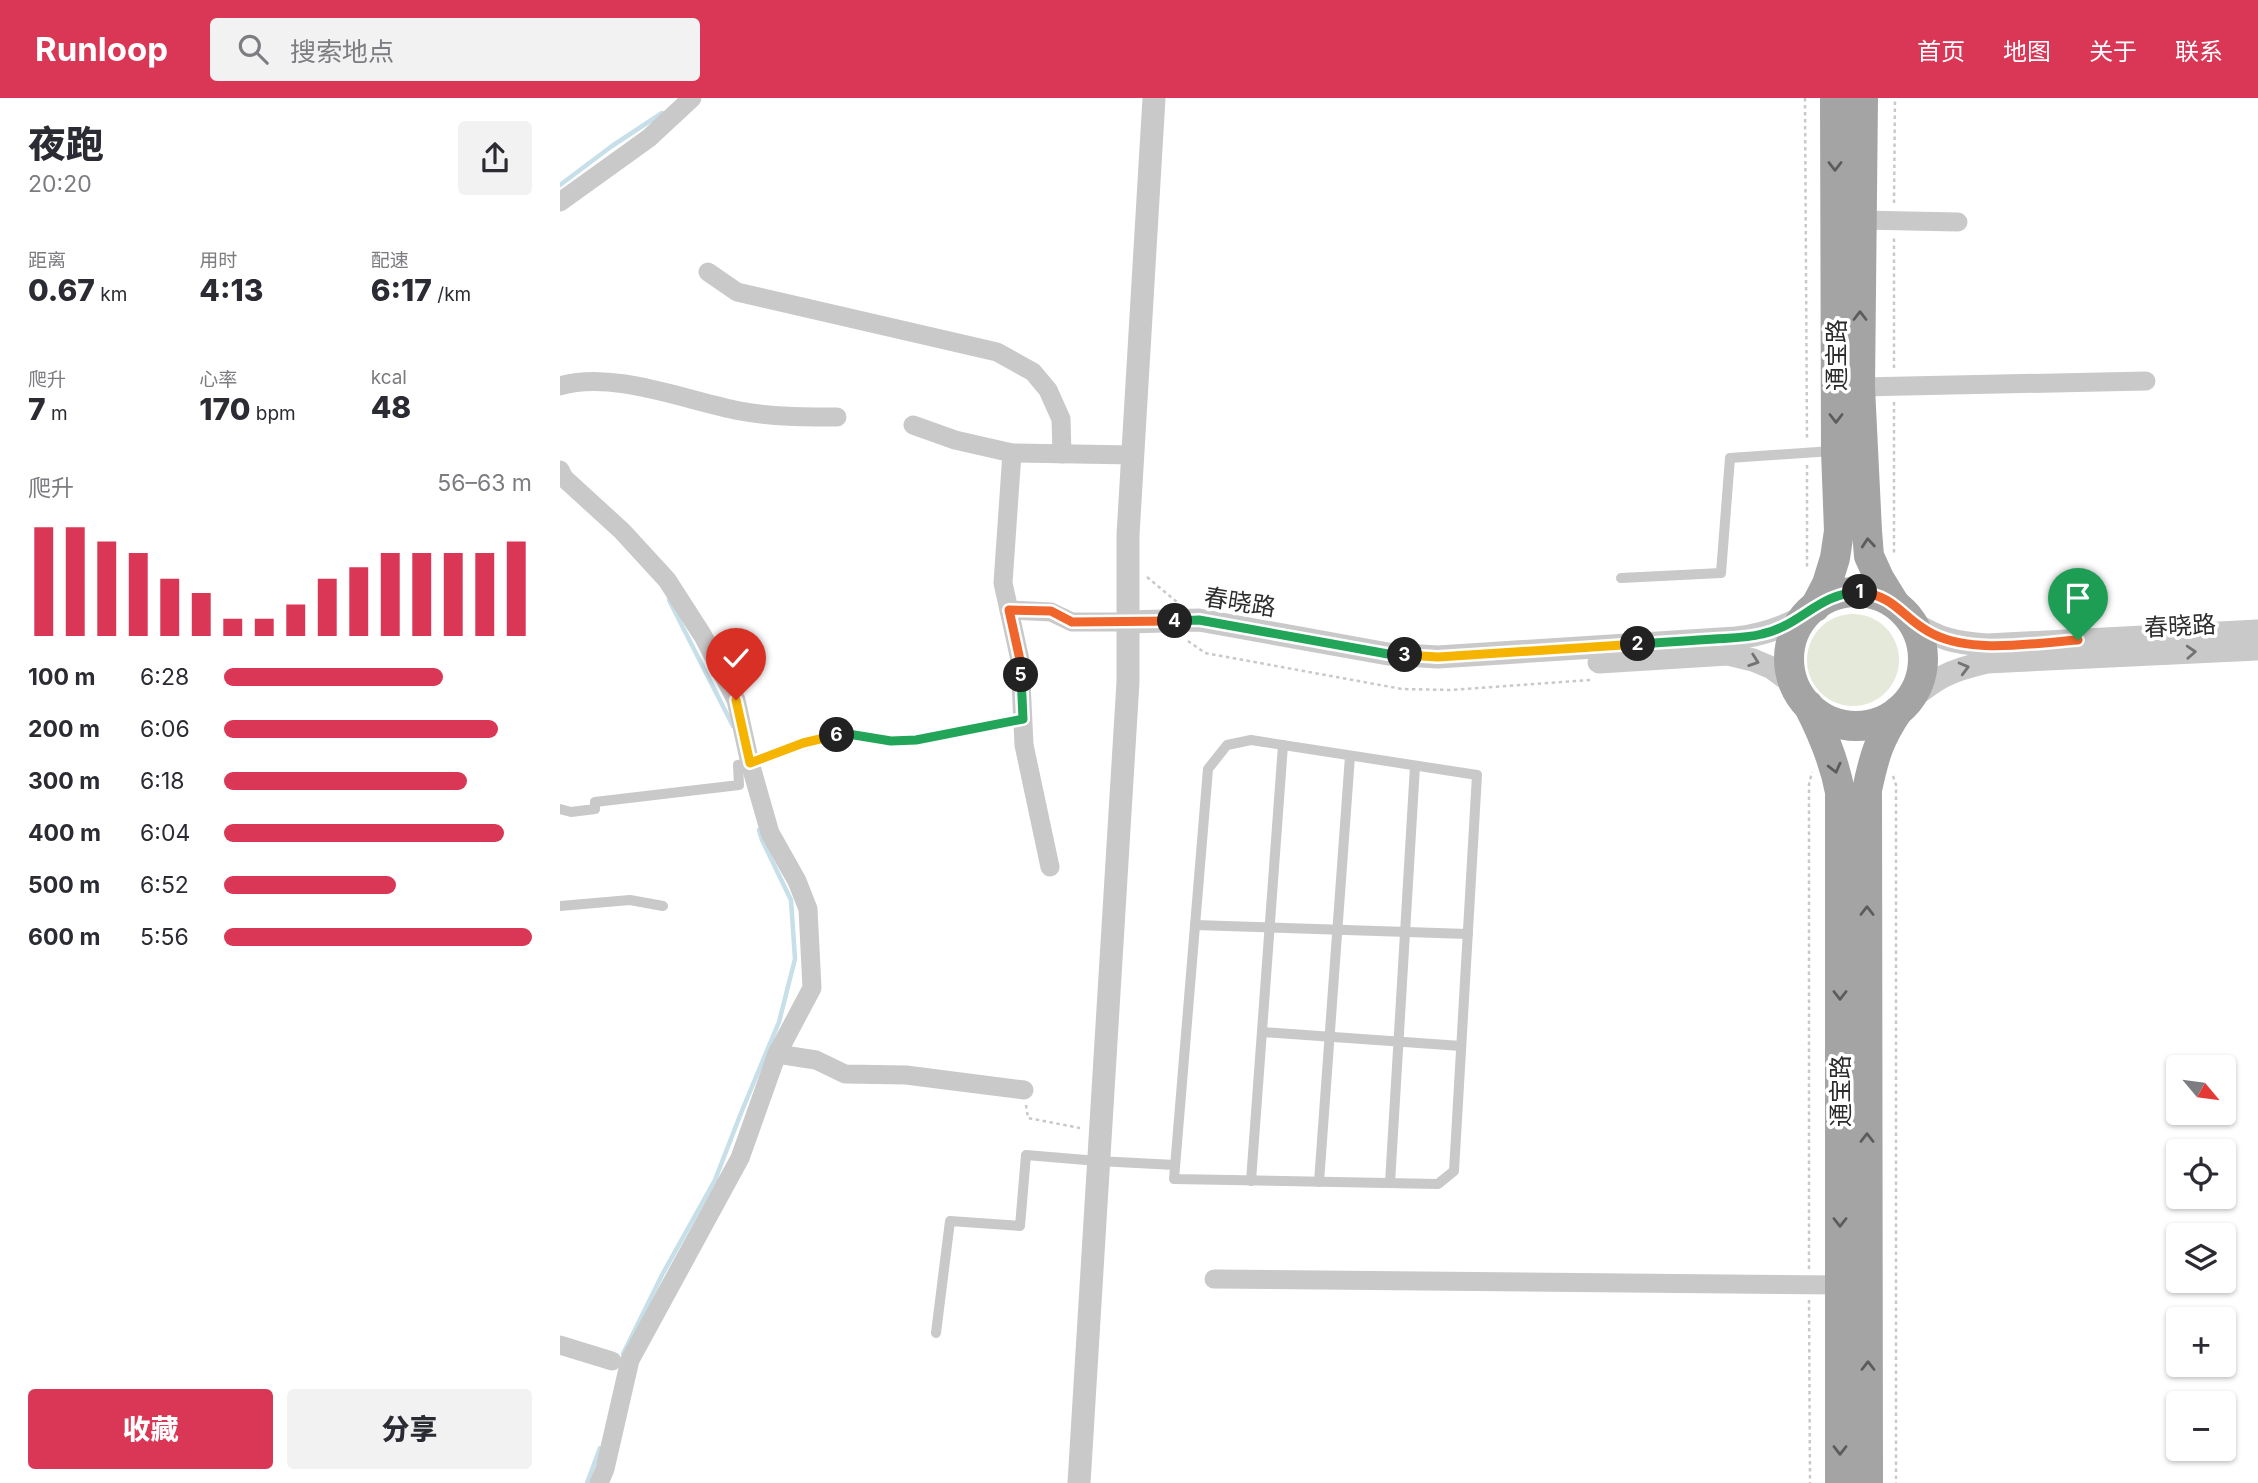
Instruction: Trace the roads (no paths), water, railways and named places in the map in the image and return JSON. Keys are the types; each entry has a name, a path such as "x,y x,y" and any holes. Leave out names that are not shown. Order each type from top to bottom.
{"main road":[{"name":"通宝路","path":"1810,611 1831,571 1839,531 1821,452 1835,98"},
{"path":"1863,98 1860,387 1869,556 1879,578 1904,613 1921,645 1922,669 1919,681 1902,707 1876,723 1852,726 1828,720 1801,695 1791,673 1790,648 1793,636 1810,611 1836,595 1861,592 1884,598 1904,613"},
{"name":"通宝路","path":"1801,695 1824,736 1835,765 1840,792 1840,1483"},
{"name":"通宝路","path":"1868,1483 1867,790 1874,757 1883,733 1902,707"}],"street":[{"path":"560,202 649,138 692,98"},
{"path":"1079,1483 1128,682 1128,535 1154,98"},
{"path":"1861,219 1958,222"},
{"path":"708,272 737,292 997,352 1033,372 1048,390 1061,419 1062,454"},
{"path":"1860,387 2146,381"},
{"path":"560,386 603,382 669,393 740,411 789,418 837,417"},
{"path":"913,425 955,440 1012,453 1134,454"},
{"path":"1012,453 1003,583 1020,660 1024,745 1050,867"},
{"path":"560,470 564,478 622,531 667,580 703,636 736,700 770,833 797,881 808,909 812,988 777,1054 740,1158 630,1360 605,1469 598,1483"},
{"path":"1009,610 1051,611 1072,622 1128,622"},
{"name":"春晓路","path":"1128,622 1199,620 1388,654 1438,657 1762,635 1784,627 1810,611"},
{"name":"春晓路","path":"1904,613 1934,635 1958,643 1987,645 2258,631"},
{"name":"春晓路","path":"1128,622 1386,669 1438,672 1728,654 1772,668 1801,695"},
{"name":"春晓路","path":"1902,707 1934,680 1956,669 1987,662 2258,649"},
{"path":"777,1054 816,1060 845,1074 906,1075 1024,1090"},
{"path":"1214,1279 1840,1284"},
{"path":"560,1345 612,1361"}],"lane":[{"path":"1621,578 1721,573 1730,458 1821,452"},
{"path":"560,809 570,812 595,809 595,802 739,785 738,765 842,733 891,741 916,740 1023,719"},
{"path":"1251,740 1283,745 1477,775 1454,1171 1438,1184 1174,1179 1208,769 1227,745 1251,740"},
{"path":"1251,1181 1283,745"},
{"path":"1319,1182 1350,756"},
{"path":"1390,1183 1415,766"},
{"path":"560,906 630,900 663,906"},
{"path":"1195,925 1468,934"},
{"path":"1262,1032 1461,1046"},
{"path":"936,1333 950,1222 1020,1226 1026,1155 1175,1165"}],"waterway":[{"path":"560,185 662,113"},
{"path":"669,600 733,726"},
{"path":"623,1354 662,1275 715,1180 779,1022 795,959 791,900 759,830"},
{"path":"587,1483 600,1448"}]}
